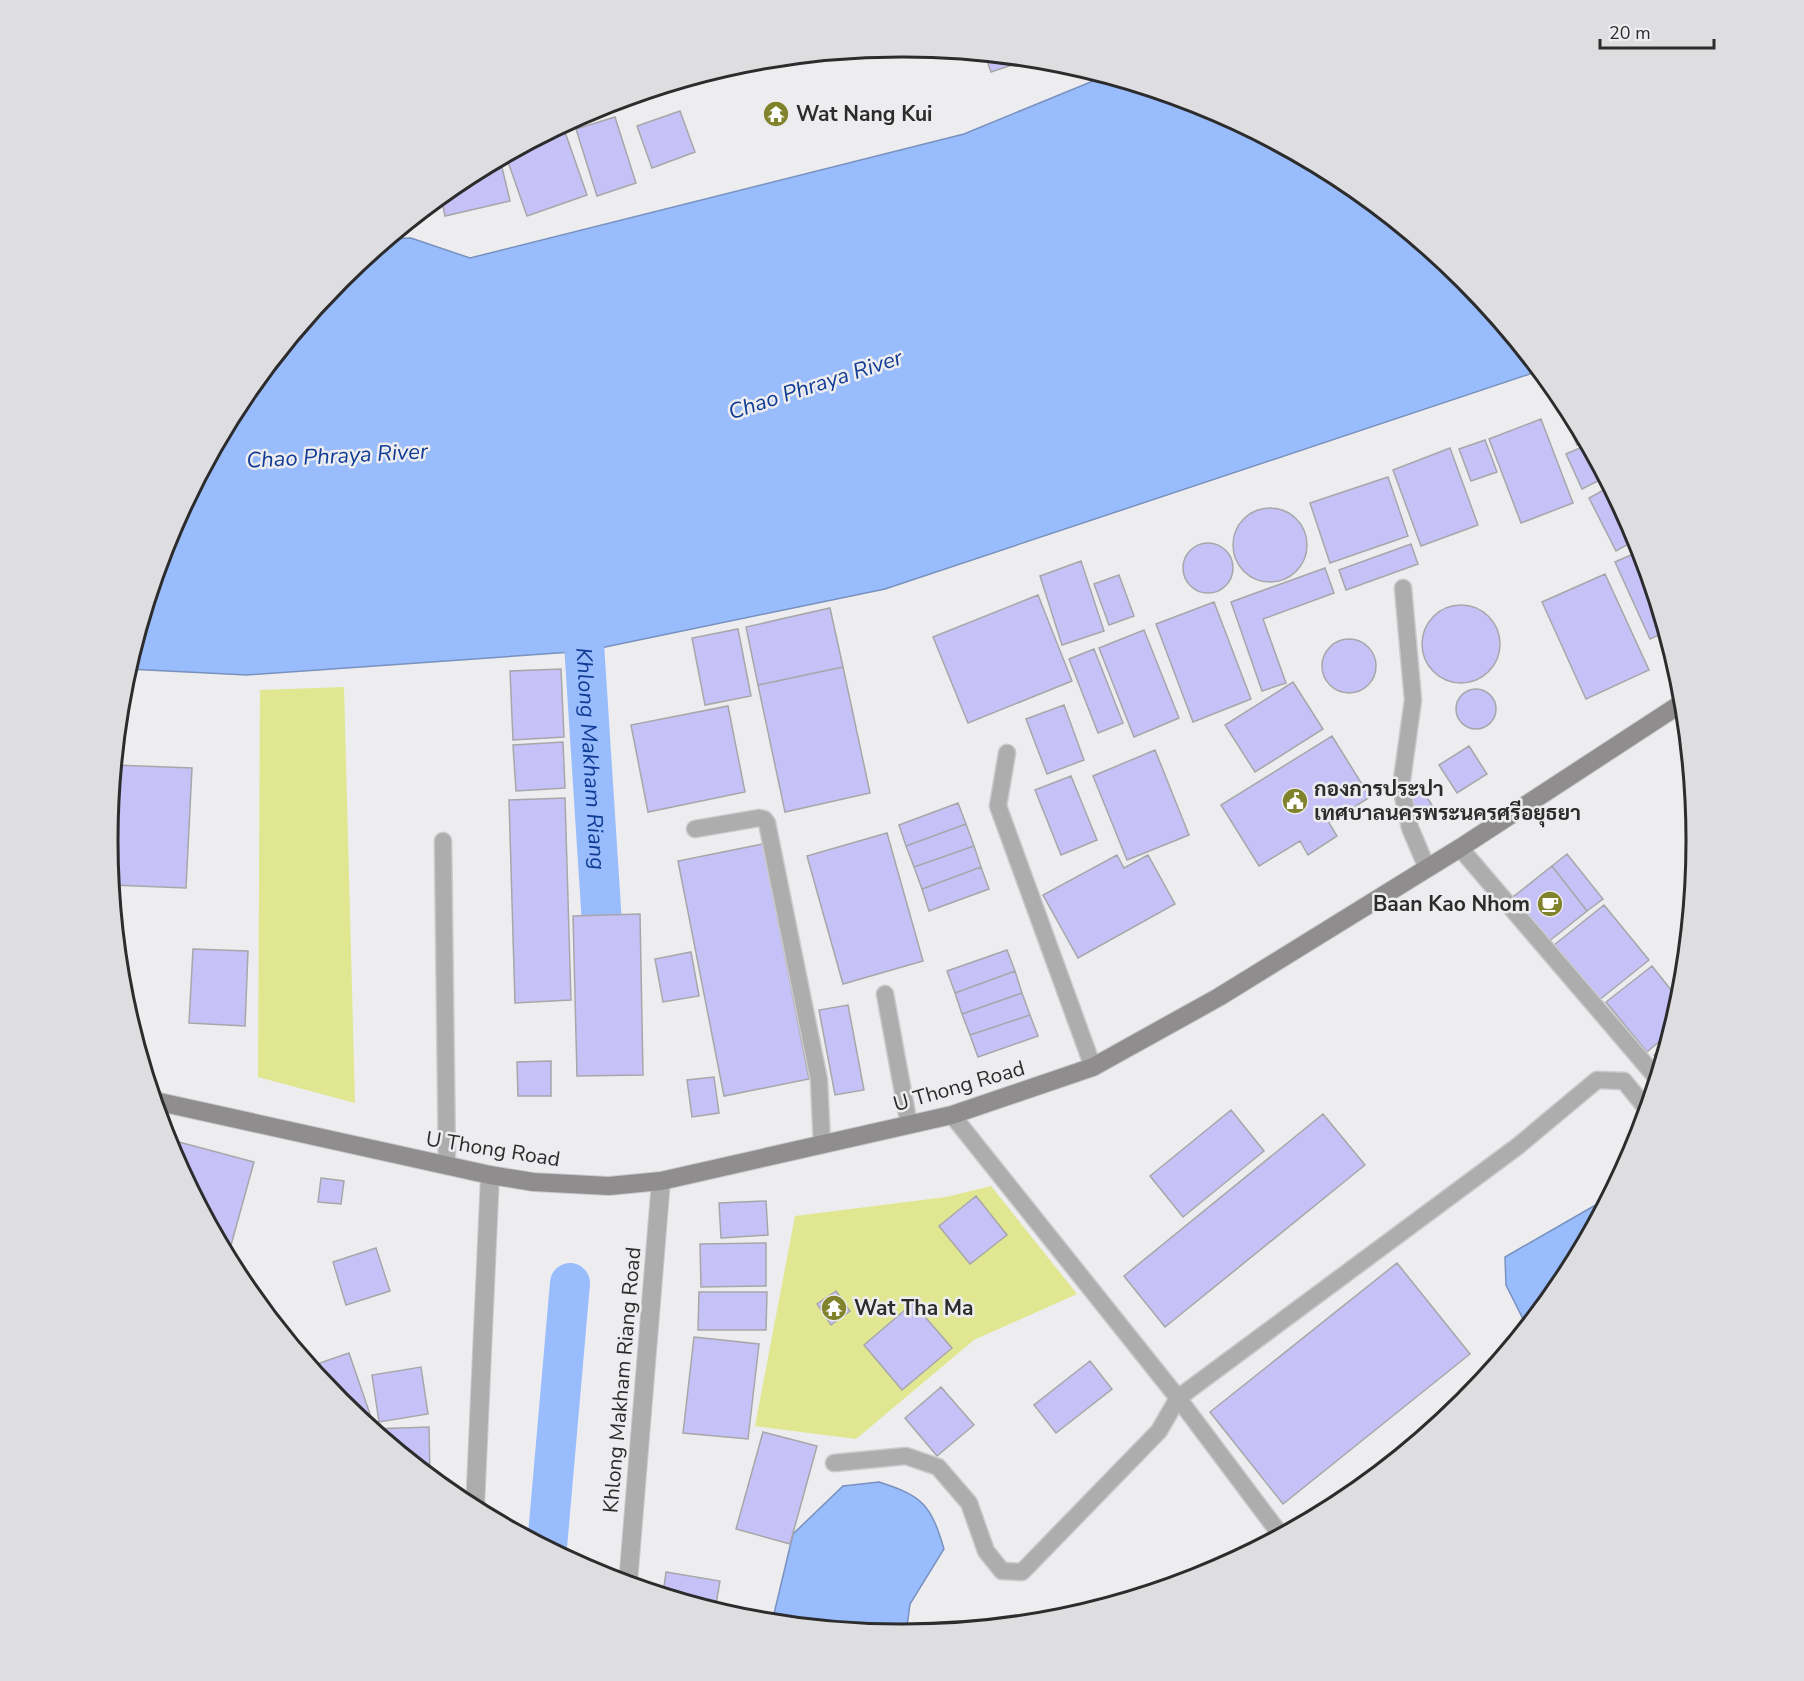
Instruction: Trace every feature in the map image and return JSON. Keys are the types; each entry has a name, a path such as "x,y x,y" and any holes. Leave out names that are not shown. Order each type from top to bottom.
{"main road":[{"name":"U Thong Road","path":"164,1103 490,1175 533,1182 609,1186 661,1181 952,1115 1093,1067 1219,997 1460,848 1674,708"}],"street":[{"path":"475,1497 490,1175"},
{"name":"Khlong Makham Riang Road","path":"629,1574 661,1181"}],"lane":[{"path":"1403,588 1413,700 1401,787 1410,828 1427,868"},
{"path":"1007,753 998,806 1093,1067"},
{"path":"695,829 759,818 764,819 767,823 819,1080 822,1145"},
{"path":"443,841 447,1166"},
{"path":"1460,848 1651,1071"},
{"path":"885,994 909,1125"},
{"path":"834,1463 906,1456 938,1467 969,1503 986,1551 1002,1571 1022,1572 1159,1431 1178,1398 1518,1146 1597,1080 1624,1081 1641,1101"},
{"path":"952,1115 1178,1398 1276,1529"}],"green space":[{"path":"344,687 355,1103 258,1077 260,690"},
{"path":"991,1186 1077,1294 974,1340 856,1439 755,1426 795,1216 946,1197"}],"water":[{"name":"Chao Phraya River","path":"1093,81 1154,99 1202,117 1294,162 1379,219 1419,251 1456,286 1491,324 1531,374 885,589 586,651 247,675 138,670 160,589 178,541 223,449 280,364 313,324 348,286 401,238 411,238 470,258 964,134"},
{"path":"1595,1205 1553,1276 1523,1319 1506,1285 1505,1257"},
{"path":"879,1482 894,1487 923,1504 935,1522 944,1549 910,1604 907,1624 851,1622 774,1613 793,1534 843,1486"}],"building":[{"path":"988,62 1011,65 991,72"},
{"path":"680,111 695,152 652,168 637,126"},
{"path":"615,117 636,183 597,196 576,129"},
{"path":"566,133 587,195 527,216 508,163"},
{"path":"502,167 510,201 445,216 443,206"},
{"path":"1541,419 1573,503 1521,523 1489,439"},
{"path":"1485,440 1497,472 1471,481 1459,449"},
{"path":"1450,448 1478,525 1421,546 1393,470"},
{"path":"1580,448 1598,481 1582,489 1566,454"},
{"path":"1388,477 1408,536 1330,563 1310,503"},
{"path":"1603,490 1627,545 1616,551 1589,498"},
{"path":"1270,508 1284,511 1296,519 1304,531 1307,545 1304,559 1296,571 1284,579 1270,582 1256,579 1244,571 1236,559 1233,545 1236,531 1244,519 1256,511"},
{"path":"1203,543 1213,543 1226,550 1233,563 1233,573 1226,586 1213,593 1203,593 1194,589 1187,582 1183,573 1183,563 1187,554 1194,547"},
{"path":"1411,544 1418,564 1346,590 1339,570"},
{"path":"1631,555 1658,635 1650,639 1615,562"},
{"path":"1081,561 1104,631 1062,645 1040,576"},
{"path":"1325,568 1334,593 1263,619 1286,683 1262,691 1231,602"},
{"path":"1605,574 1649,670 1586,699 1542,602"},
{"path":"1119,575 1134,616 1109,625 1094,584"},
{"path":"1038,595 1072,681 968,723 933,637"},
{"path":"1214,602 1251,699 1193,722 1156,624"},
{"path":"1461,605 1476,608 1488,617 1497,629 1500,644 1497,659 1488,671 1476,680 1461,683 1446,680 1434,671 1425,659 1422,644 1425,629 1434,617 1446,608"},
{"path":"830,608 843,667 758,685 746,627"},
{"path":"738,629 751,696 705,705 692,638"},
{"path":"1144,630 1179,718 1134,737 1099,648"},
{"path":"1344,639 1354,639 1364,643 1372,651 1376,666 1372,681 1364,689 1354,693 1344,693 1334,689 1326,681 1322,671 1322,661 1326,651 1334,643"},
{"path":"1094,649 1123,723 1098,733 1069,659"},
{"path":"843,667 870,793 785,812 758,685"},
{"path":"561,669 564,737 513,740 510,671"},
{"path":"1293,682 1323,729 1255,772 1225,725"},
{"path":"1476,689 1490,695 1496,709 1490,723 1476,729 1462,723 1456,709 1462,695"},
{"path":"1064,705 1084,760 1047,774 1026,719"},
{"path":"728,706 745,792 648,812 631,725"},
{"name":"กองการประปา เทศบาลนครพระนครศรีอยุธยา","path":"1332,736 1370,797 1329,823 1337,836 1308,855 1300,841 1259,866 1221,805"},
{"path":"563,742 565,788 516,791 513,745"},
{"path":"1469,746 1487,774 1457,793 1439,765"},
{"path":"1155,750 1189,835 1127,860 1093,776"},
{"path":"122,765 192,768 186,888 120,885 118,840"},
{"path":"1071,776 1097,840 1061,855 1035,790"},
{"path":"1422,790 1432,805 1416,816 1406,799"},
{"path":"565,798 571,1000 515,1003 509,800"},
{"path":"958,803 966,824 906,846 899,825"},
{"path":"966,824 974,846 914,867 906,846"},
{"path":"887,833 923,961 843,984 807,856"},
{"path":"763,844 809,1079 724,1096 678,861"},
{"path":"974,846 981,867 922,889 914,867"},
{"path":"1567,854 1603,899 1587,911 1552,866"},
{"path":"1117,855 1124,868 1148,855 1175,904 1078,958 1043,895"},
{"name":"Baan Kao Nhom","path":"1552,866 1587,911 1548,942 1513,897"},
{"path":"981,867 989,889 929,911 922,889"},
{"path":"1604,905 1649,960 1598,1001 1554,945"},
{"path":"640,914 643,1075 577,1076 573,916"},
{"path":"193,949 248,951 245,1026 189,1023"},
{"path":"1007,950 1015,971 955,993 947,971"},
{"path":"691,952 699,996 663,1002 655,959"},
{"path":"1652,966 1671,989 1659,1041 1647,1052 1606,1002"},
{"path":"1015,971 1022,993 962,1014 955,993"},
{"path":"1022,993 1030,1015 970,1035 962,1014"},
{"path":"848,1005 864,1090 835,1095 819,1010"},
{"path":"1030,1015 1038,1036 978,1057 970,1035"},
{"path":"551,1061 551,1096 518,1096 517,1062"},
{"path":"714,1077 719,1113 692,1117 687,1080"},
{"path":"1231,1110 1264,1151 1183,1217 1150,1176"},
{"path":"1323,1114 1365,1165 1165,1327 1124,1276"},
{"path":"179,1142 254,1162 231,1245 199,1187"},
{"path":"321,1178 344,1181 341,1204 318,1202"},
{"path":"976,1196 1007,1235 970,1264 939,1226"},
{"path":"766,1201 768,1235 721,1238 719,1203"},
{"path":"766,1243 766,1286 701,1287 700,1244"},
{"path":"376,1248 390,1291 346,1305 333,1262"},
{"path":"1397,1263 1470,1354 1283,1504 1210,1412"},
{"name":"Wat Tha Ma","path":"836,1291 850,1311 831,1325 817,1304"},
{"path":"699,1292 767,1292 766,1330 698,1330"},
{"path":"913,1303 952,1348 902,1390 864,1345"},
{"path":"694,1337 759,1344 748,1439 683,1433"},
{"path":"349,1353 371,1417 348,1395 319,1363"},
{"path":"1090,1361 1112,1389 1056,1433 1034,1405"},
{"path":"421,1367 428,1414 379,1422 372,1375"},
{"path":"941,1387 974,1425 937,1456 905,1418"},
{"path":"429,1427 430,1465 425,1462 384,1429"},
{"path":"763,1432 817,1446 790,1544 736,1529"},
{"path":"666,1572 720,1581 717,1601 664,1586"}],"waterway":[{"name":"Khlong Makham Riang","path":"581,597 605,971"},
{"name":"Khlong Makham Riang","path":"548,1539 570,1283"}],"place":[{"name":"Wat Nang Kui","path":"776,114"},
{"name":"กองการประปา เทศบาลนครพระนครศรีอยุธยา","path":"1295,801"},
{"name":"Baan Kao Nhom","path":"1550,904"},
{"name":"Wat Tha Ma","path":"834,1308"}]}
